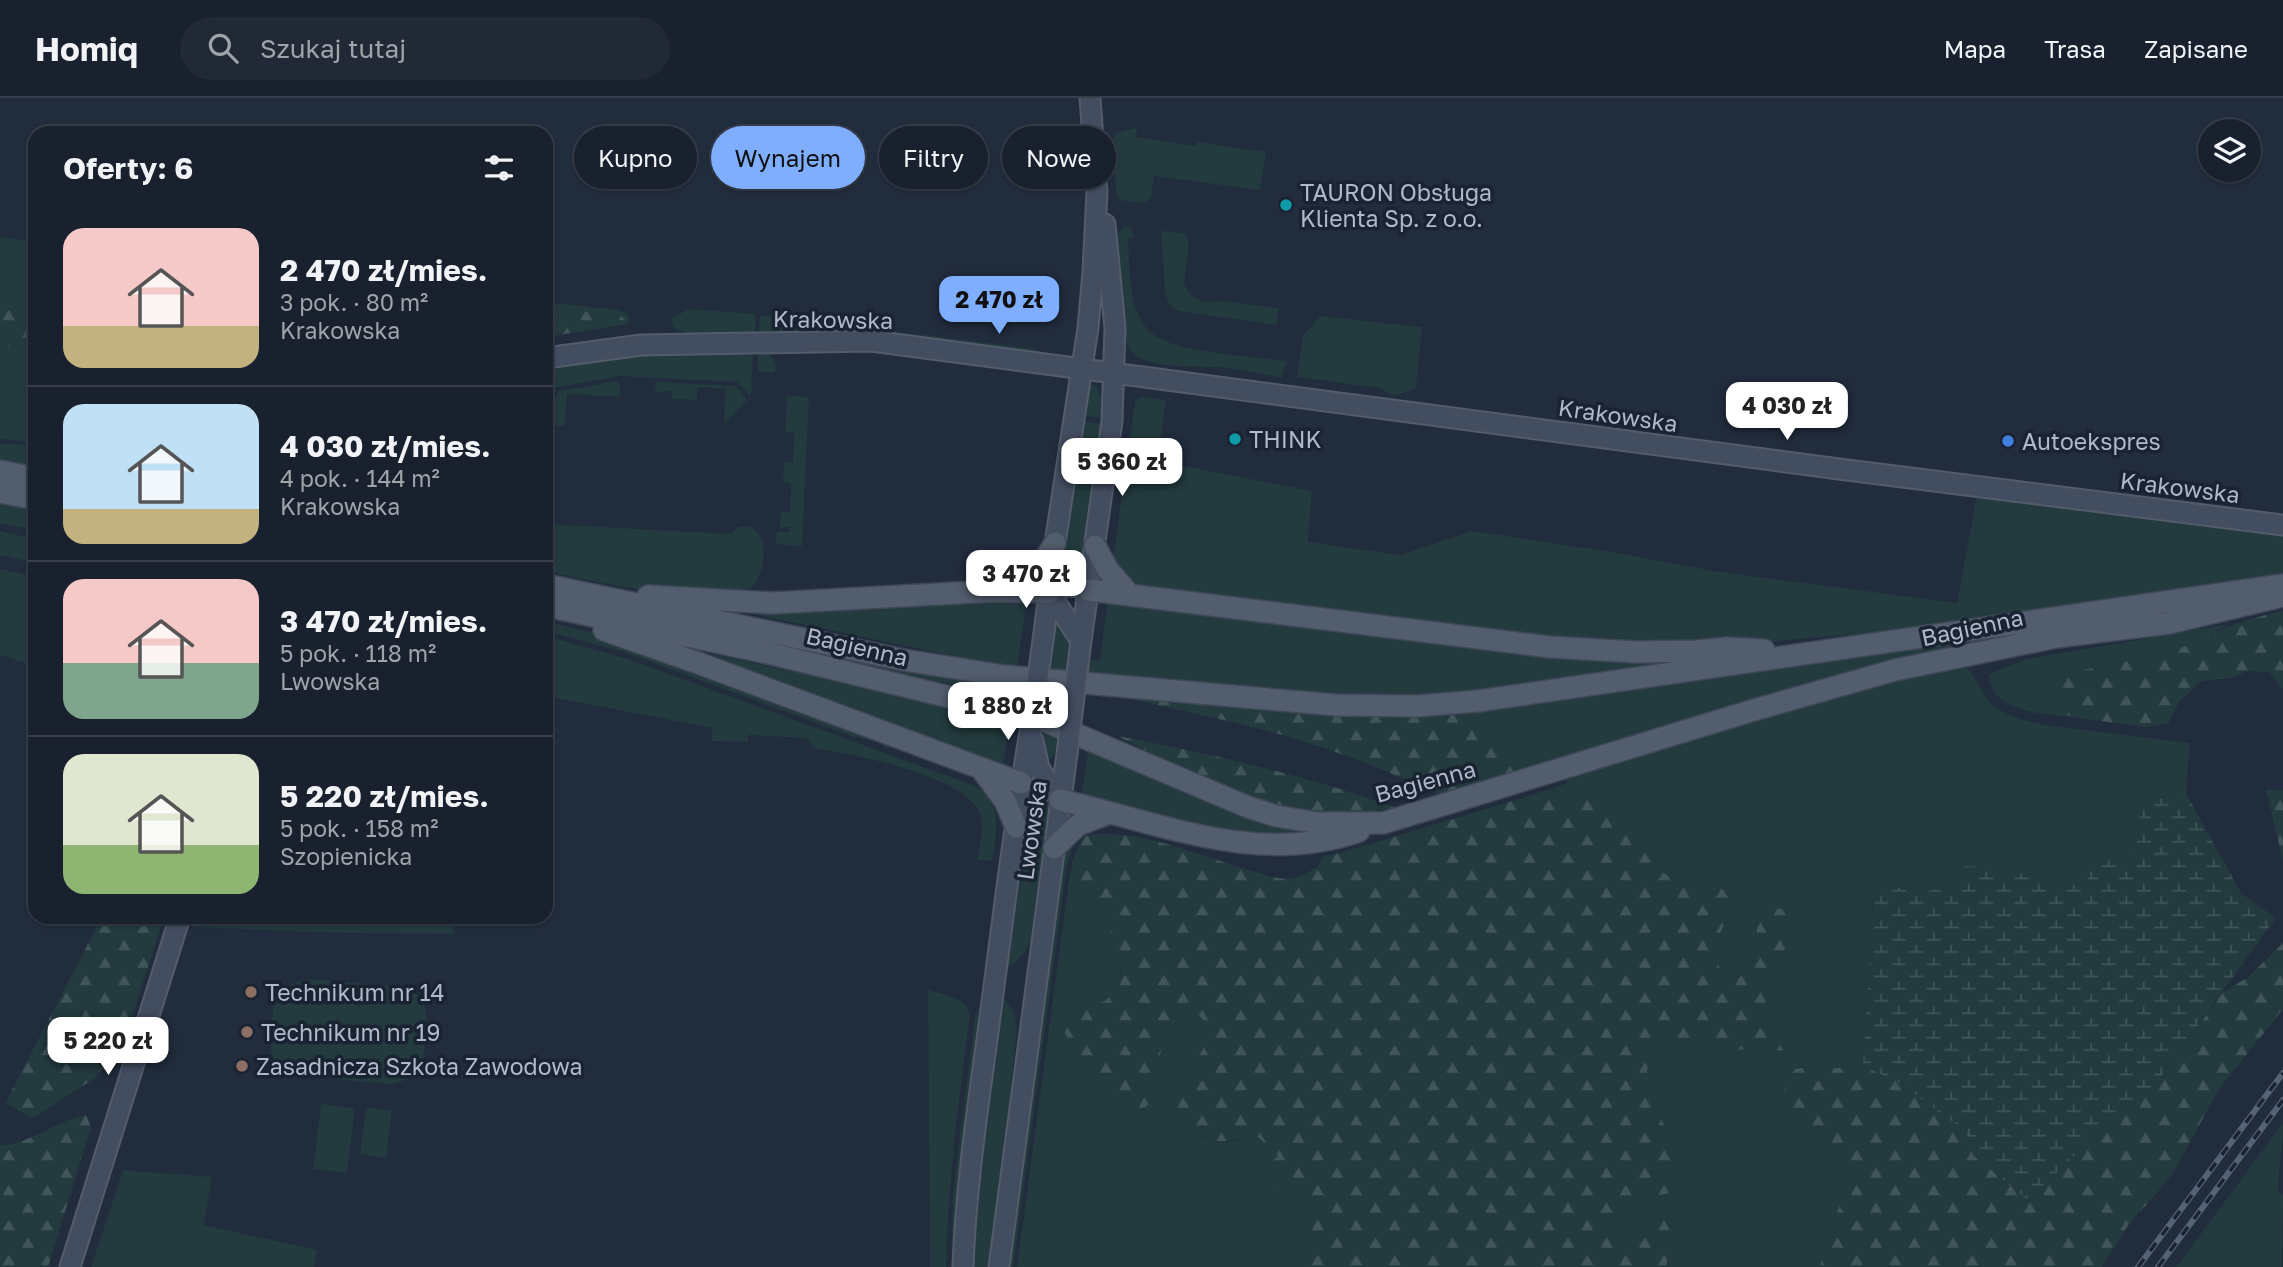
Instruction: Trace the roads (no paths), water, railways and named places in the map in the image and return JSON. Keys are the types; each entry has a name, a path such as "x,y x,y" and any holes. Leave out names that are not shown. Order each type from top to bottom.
{"main road":[{"path":"0,471 28,477"},
{"path":"0,492 28,498"},
{"path":"572,591 773,603 995,591 1031,574 1047,557 1055,543"},
{"path":"1095,546 1108,570 1129,594"},
{"name":"Bagienna","path":"553,587 904,660 984,673 1172,692 1362,706 1417,706 1478,701 2283,585"},
{"path":"1089,590 1549,647 1619,651 1685,652 1727,649 1812,653"},
{"path":"995,591 1049,614"},
{"name":"Bagienna","path":"553,609 772,654 1040,719 1248,807 1276,816 1318,823 1383,822 1895,670 2056,637 2169,623 2283,596"},
{"path":"553,611 981,768 1043,769"},
{"path":"981,768 1005,801 1016,827"},
{"path":"1060,800 1230,842 1284,844 1340,837 1383,822"},
{"path":"1054,848 1078,825 1109,813"}],"street":[{"name":"Lwowska","path":"999,1267 1060,800 1043,769 1031,726 1049,614 1055,543 1092,284 1097,192 1090,98"},
{"name":"Lwowska","path":"963,1267 972,1152 1016,827 1043,769 1081,641 1112,421 1115,328 1104,216 1097,192"},
{"name":"Krakowska","path":"553,357 641,345 871,341 2283,525"},
{"path":"1081,641 1049,614 1058,586 1089,590"},
{"path":"1043,769 1060,800"},
{"path":"70,1267 178,924"}],"railway":[{"path":"2138,1267 2283,1073"},
{"path":"2158,1267 2283,1100"}],"place":[{"name":"TAURON Obsługa Klienta Sp. z o.o.","path":"1286,205"},
{"name":"THINK","path":"1235,439"},
{"name":"Autoekspres","path":"2008,441"},
{"name":"Technikum nr 14","path":"251,992"},
{"name":"Technikum nr 19","path":"247,1032"},
{"name":"Zasadnicza Szkoła Zawodowa","path":"242,1066"}]}
